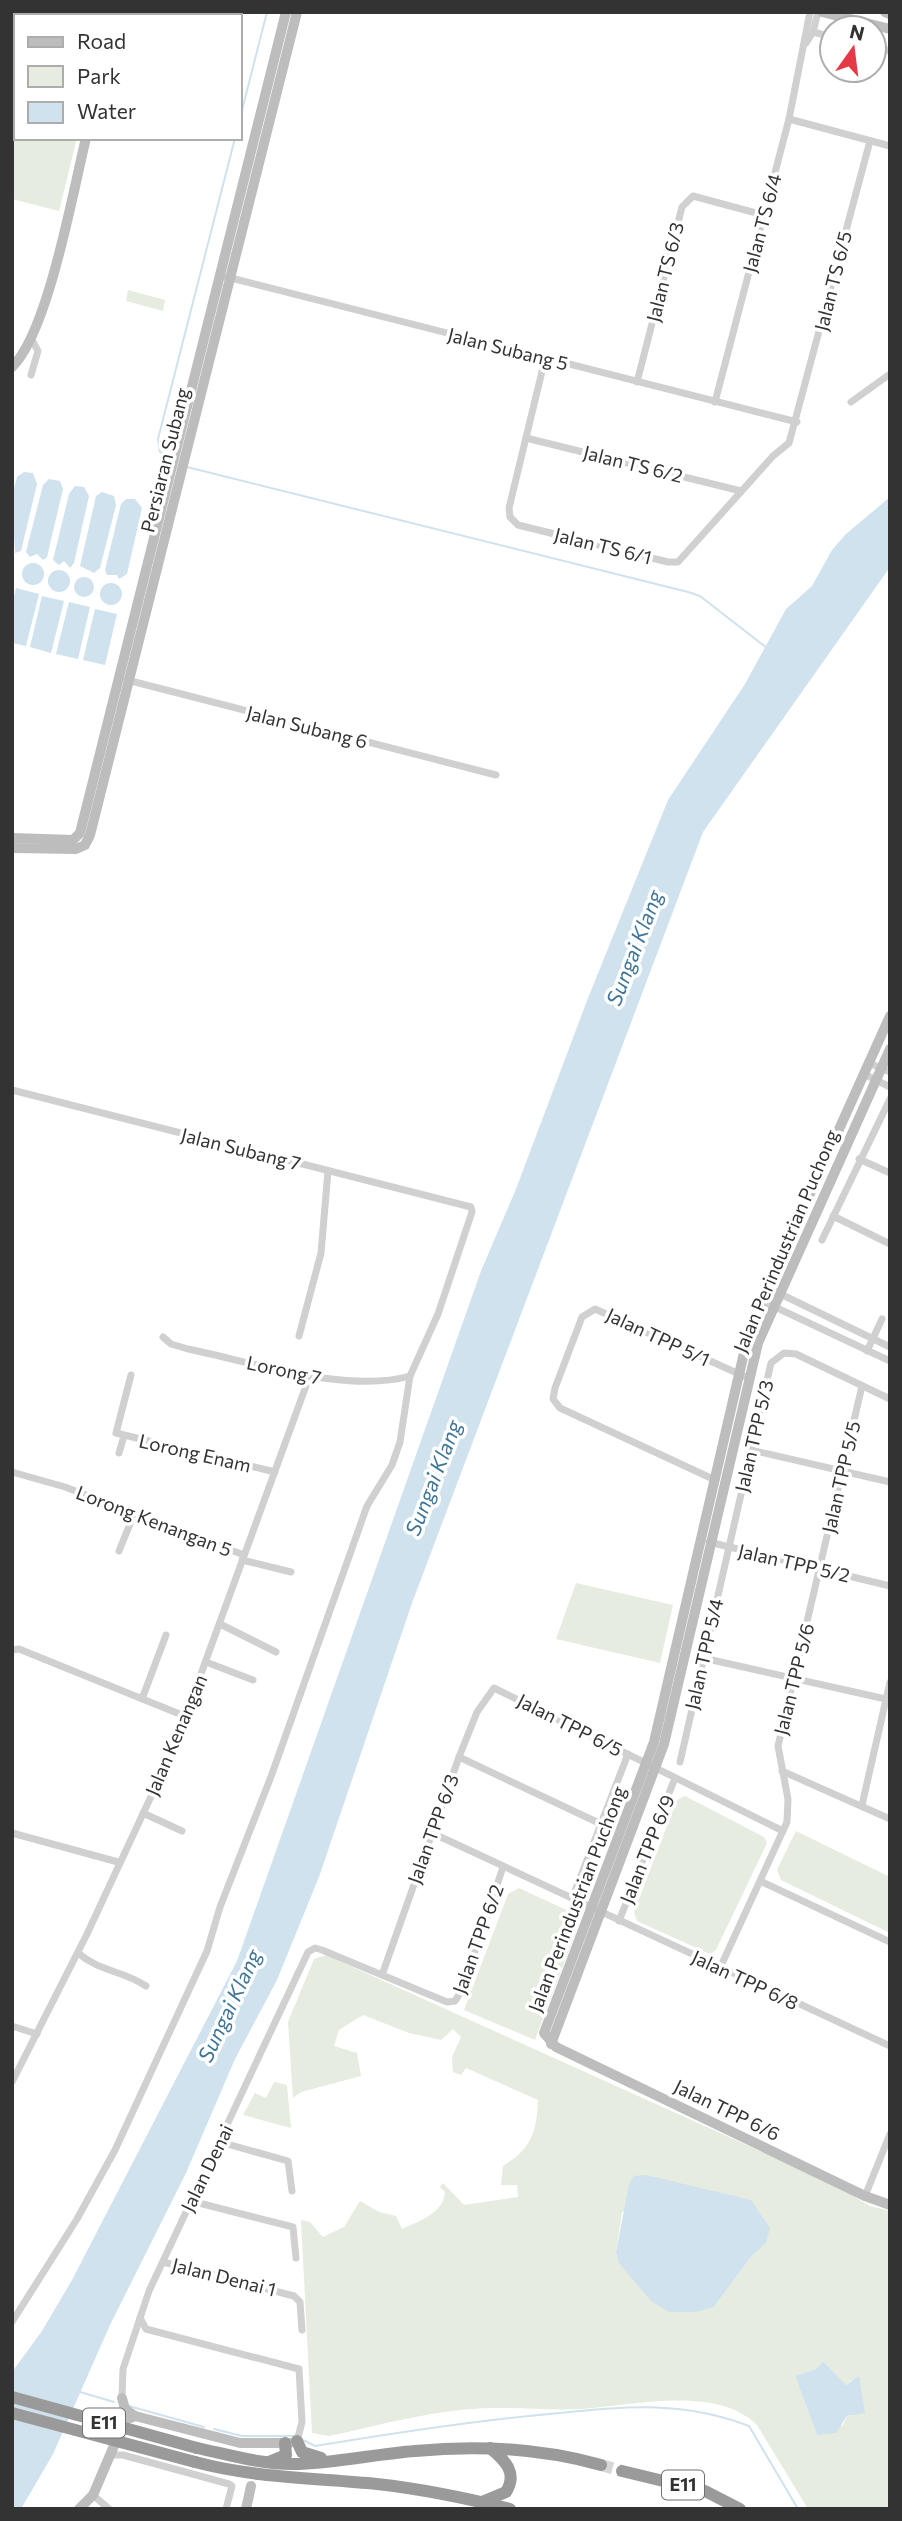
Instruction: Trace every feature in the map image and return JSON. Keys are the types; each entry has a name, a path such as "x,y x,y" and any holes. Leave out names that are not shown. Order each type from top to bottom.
{"highway":[{"name":"E11","path":"12,2397 197,2448 264,2463 298,2464 413,2451 489,2448 544,2453 601,2465"},
{"name":"E11","path":"12,2413 238,2473 379,2484 510,2509"},
{"path":"264,2463 286,2455 291,2442 303,2452 329,2460"},
{"path":"482,2502 506,2492 511,2479 508,2465 489,2448"},
{"name":"E11","path":"622,2470 705,2491 740,2509"}],"street":[{"name":"Persiaran Subang","path":"12,848 70,850 85,845 90,835 124,679 286,12"},
{"name":"Persiaran Subang","path":"224,276 297,12"},
{"name":"Jalan TS 6/4","path":"715,402 789,119 810,12"},
{"name":"Jalan TS 6/4","path":"806,43 820,12"},
{"path":"820,12 890,29"},
{"path":"813,32 818,33"},
{"path":"789,119 890,146"},
{"path":"12,367 32,340 40,317 85,140"},
{"name":"Jalan TS 6/5","path":"797,422 870,141"},
{"name":"Jalan TS 6/3","path":"637,382 681,207 693,197 764,215"},
{"name":"Jalan Subang 5","path":"224,276 797,422"},
{"path":"31,375 38,351 32,340"},
{"name":"Jalan TS 6/1","path":"545,359 509,509 510,517 518,525 668,562 678,562 741,491 789,443 797,422"},
{"path":"851,402 890,374"},
{"name":"Jalan TS 6/2","path":"526,438 741,491"},
{"name":"Persiaran Subang","path":"12,838 78,838 124,679"},
{"name":"Jalan Subang 6","path":"124,679 496,775"},
{"name":"Jalan Perindustrian Puchong","path":"651,1766 698,1539 750,1327 890,1016"},
{"name":"Jalan Perindustrian Puchong","path":"551,2044 544,2033 596,1910 651,1766 748,1378 779,1294 883,1083 890,1049"},
{"path":"869,1063 887,1070"},
{"path":"864,1074 883,1083"},
{"name":"Jalan Subang 7","path":"12,1090 471,1207 472,1218 460,1255 432,1331 410,1376"},
{"path":"822,1240 890,1099"},
{"path":"859,1159 890,1173"},
{"path":"299,1336 322,1248 328,1171"},
{"path":"833,1216 890,1244"},
{"path":"768,1289 890,1347"},
{"path":"762,1301 890,1361"},
{"name":"Jalan TPP 5/1","path":"712,1479 560,1408 554,1399 555,1388 582,1317 595,1309 748,1378"},
{"path":"867,1350 882,1319"},
{"name":"Lorong 7","path":"163,1337 170,1344 188,1349 347,1381 410,1376"},
{"name":"Jalan TPP 5/3","path":"728,1547 769,1368 775,1358 785,1353 796,1354 862,1386"},
{"path":"119,1453 131,1375"},
{"name":"Jalan Kenangan","path":"12,2082 78,1953 187,1717 310,1375"},
{"path":"12,2322 77,2219 115,2150 207,1951 220,1908 261,1806 367,1506 392,1465 400,1442 410,1376"},
{"path":"862,1386 890,1399"},
{"name":"Jalan TPP 5/5","path":"820,1569 862,1386"},
{"name":"Lorong Enam","path":"120,1434 275,1472"},
{"path":"751,1450 890,1482"},
{"name":"Lorong Kenangan 5","path":"12,1472 65,1487 243,1558 291,1572"},
{"path":"119,1551 134,1514"},
{"name":"Jalan TPP 5/2","path":"698,1539 890,1586"},
{"name":"Jalan TPP 5/4","path":"680,1762 728,1547"},
{"name":"Jalan TPP 5/6","path":"720,1968 783,1831 789,1807 778,1746 820,1569"},
{"path":"220,1624 276,1652"},
{"path":"142,1699 166,1635"},
{"path":"12,1650 19,1649 187,1717"},
{"path":"703,1658 888,1700"},
{"path":"206,1662 253,1680"},
{"path":"862,1805 890,1682"},
{"name":"Jalan TPP 6/5","path":"494,1688 651,1766"},
{"name":"Jalan TPP 6/3","path":"382,1975 430,1832 459,1757 477,1712 494,1688"},
{"path":"572,1899 628,1754"},
{"path":"459,1757 601,1825"},
{"name":"Jalan TPP 6/9","path":"651,1766 783,1831"},
{"path":"782,1771 890,1819"},
{"name":"Jalan TPP 6/9","path":"619,1921 675,1777"},
{"path":"143,1812 182,1831"},
{"name":"Jalan TPP 6/8","path":"430,1832 890,2046"},
{"path":"12,1833 118,1862"},
{"name":"Jalan TPP 6/2","path":"382,1975 447,2002 455,2001 462,1990 503,1867"},
{"path":"760,1881 890,1942"},
{"name":"Jalan Denai","path":"122,2398 122,2376 140,2314 306,1956 315,1948 382,1975"},
{"path":"78,1953 98,1968 120,1971 146,1986"},
{"path":"12,2026 37,2034"},
{"name":"Jalan TPP 6/6","path":"551,2044 864,2196 890,2205"},
{"path":"864,2196 890,2134"},
{"path":"220,2142 288,2161 292,2191"},
{"path":"191,2201 293,2227 296,2258"},
{"name":"Jalan Denai 1","path":"163,2262 294,2296 300,2302 302,2328"},
{"path":"122,2398 125,2409 135,2416 240,2443 291,2442 301,2428 299,2369 146,2329 142,2326 140,2314"},
{"path":"130,2343 138,2332 146,2329"},
{"path":"110,2455 122,2398"},
{"path":"79,2509 93,2495 125,2420 135,2416"},
{"path":"110,2455 123,2455 229,2484 232,2486 226,2509"},
{"path":"238,2473 251,2486"},
{"path":"246,2509 251,2486 270,2476"},
{"path":"93,2495 109,2509"}],"green space":[{"path":"12,32 14,140 77,140 59,211 12,199"},
{"path":"128,290 165,300 163,311 126,301"},
{"path":"576,1583 673,1605 660,1663 556,1639"},
{"path":"685,1796 764,1837 767,1843 716,1950 710,1954 637,1921 634,1912 677,1800"},
{"path":"796,1831 890,1877 890,1933 781,1880 777,1870"},
{"path":"519,1888 575,1914 578,1926 535,2040 464,2010 508,1894"},
{"path":"326,1955 833,2184 870,2206 890,2211 890,2509 808,2509 757,2425 740,2413 720,2405 697,2401 674,2400 582,2409 470,2409 417,2417 329,2436 312,2433 301,2220 310,2222 323,2237 344,2227 360,2201 379,2212 396,2216 402,2229 423,2220 440,2206 445,2192 440,2187 443,2183 464,2205 518,2197 517,2185 501,2185 503,2166 513,2160 531,2139 538,2100 466,2068 461,2075 453,2072 452,2057 461,2037 453,2029 441,2040 409,2033 363,2015 339,2030 334,2046 357,2053 361,2076 301,2092 293,2098 288,2022 314,1959","holes":["708,2192 751,2200 766,2243 751,2257 714,2307 651,2301 616,2252 622,2212","823,2361 846,2385 852,2380 854,2415 847,2416 843,2425 817,2435 795,2376 816,2369"]},
{"path":"274,2082 287,2085 291,2128 243,2115 255,2093 266,2098"}],"water":[{"path":"24,472 33,473 37,484 21,551 15,553 12,496 17,477"},
{"path":"49,479 60,481 63,489 47,557 43,560 37,554 30,557 26,552 43,485"},
{"path":"75,486 84,487 89,496 74,563 70,568 64,561 59,565 53,560 69,494"},
{"path":"102,492 114,496 116,505 100,568 94,573 80,566 96,496"},
{"name":"Sungai Klang","path":"890,497 890,567 703,832 412,1603 319,1877 277,1980 235,2059 186,2173 110,2325 53,2454 21,2509 12,2509 12,2372 42,2331 72,2280 237,1961 481,1271 516,1189 588,998 668,800 745,684 786,609 812,586 832,550 846,534"},
{"path":"126,499 135,499 142,508 127,574 119,579 117,575 107,575 105,570 121,504"},
{"path":"33,563 43,570 44,574 37,584 33,585 23,578 22,574 29,564"},
{"path":"59,570 67,573 70,581 67,589 59,592 51,589 48,581 51,573"},
{"path":"80,577 88,577 94,587 88,597 80,597 74,591 74,583"},
{"path":"111,583 119,586 122,594 119,602 111,605 103,602 100,594 103,586"},
{"path":"16,588 39,594 26,646 12,643 12,605"},
{"path":"42,596 64,601 51,653 30,647"},
{"path":"69,602 90,607 78,659 56,654"},
{"path":"95,609 117,614 105,665 83,660"},
{"path":"646,2175 751,2200 770,2228 766,2243 751,2257 714,2307 696,2312 669,2312 651,2301 619,2263 616,2252 629,2184 634,2176"},
{"path":"823,2361 846,2385 859,2376 865,2413 847,2416 836,2433 817,2435 795,2376 816,2369"}],"waterway":[{"path":"242,110 267,12"},
{"path":"170,457 160,452 158,439 234,140"},
{"path":"187,467 688,592 700,596 767,648"},
{"path":"80,2392 114,2402"},
{"path":"129,2406 204,2427"},
{"path":"303,2440 315,2446 519,2417 601,2409 674,2408 723,2417 749,2426 798,2509"},
{"path":"214,2429 242,2436 294,2436"}],"tunnel":[{"path":"601,2465 622,2471"}]}
